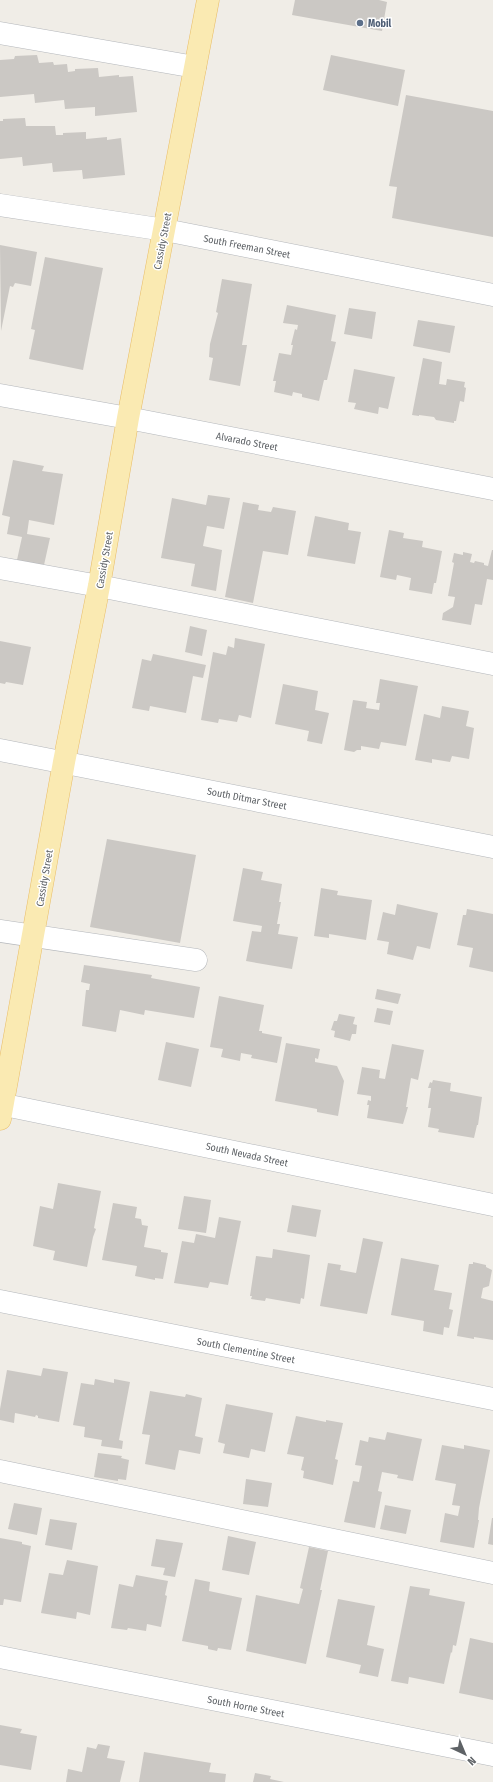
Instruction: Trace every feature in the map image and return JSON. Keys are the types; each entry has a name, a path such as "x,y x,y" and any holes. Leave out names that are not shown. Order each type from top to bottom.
{"main road":[{"name":"Cassidy Street","path":"1,1109 34,936 64,762 99,586 128,418 208,0"}],"street":[{"path":"0,33 195,67"},
{"name":"South Freeman Street","path":"0,205 165,230 493,295"},
{"name":"Alvarado Street","path":"0,395 128,418 493,489"},
{"path":"0,568 99,586 493,664"},
{"name":"South Ditmar Street","path":"0,750 493,846"},
{"path":"0,931 196,960"},
{"name":"South Nevada Street","path":"1,1109 493,1205"},
{"name":"South Clementine Street","path":"0,1301 493,1399"},
{"path":"0,1471 493,1573"},
{"name":"South Horne Street","path":"0,1657 493,1755"}],"building":[{"name":"Mobil","path":"295,0 379,0 387,2 382,31 292,15"},
{"path":"37,55 39,63 53,62 54,65 67,64 68,72 75,71 75,69 98,68 99,77 119,75 119,77 133,76 137,112 95,116 95,107 65,109 64,100 35,103 34,94 0,97 0,60 14,59 15,56"},
{"path":"331,55 405,70 398,106 323,90"},
{"path":"406,95 493,111 493,237 392,218 397,187 389,186"},
{"path":"25,118 26,126 55,126 56,135 63,135 63,133 86,132 86,139 107,137 107,140 121,138 125,175 83,179 82,170 53,172 52,163 23,166 22,157 0,159 0,121 3,121 3,119"},
{"path":"0,245 37,252 31,286 15,283 13,287 10,286 1,331"},
{"path":"45,257 103,268 83,370 29,359 35,330 31,329"},
{"path":"222,279 252,284 242,345 247,345 240,386 209,380 213,358 209,357 210,344 218,313 216,312"},
{"path":"287,305 336,315 331,341 336,342 327,380 324,380 319,401 302,397 302,394 293,392 292,396 274,392 276,381 273,381 279,353 291,355 293,345 291,345 295,329 297,330 298,325 283,323"},
{"path":"349,308 376,312 372,339 344,334"},
{"path":"418,320 455,326 450,353 413,346"},
{"path":"423,358 442,362 439,384 446,385 447,379 465,382 464,387 466,388 464,402 460,401 456,421 454,421 454,423 436,420 434,417 412,415"},
{"path":"354,369 395,377 388,409 379,407 378,414 354,409 356,403 348,402"},
{"path":"13,460 44,466 42,471 63,474 54,525 29,520 27,534 50,538 44,565 17,560 22,537 7,534 10,517 2,515"},
{"path":"208,495 230,498 224,529 207,526 203,546 222,550 216,591 191,586 195,564 161,558 172,498 206,505"},
{"path":"243,502 259,505 258,510 271,512 273,507 296,511 288,555 263,551 253,603 225,597"},
{"path":"315,516 349,523 348,530 361,532 355,564 307,556"},
{"path":"389,530 404,533 403,538 423,541 422,547 442,551 436,583 434,583 432,594 409,590 411,578 397,575 396,580 380,577"},
{"path":"492,550 493,580 487,579 482,605 475,604 471,625 442,620 443,613 453,607 455,597 448,596 454,563 452,562 454,553 463,555 463,552 472,554 470,562 474,563 475,561 484,563 484,565 488,566"},
{"path":"190,626 207,630 202,656 185,652"},
{"path":"235,638 265,644 251,718 239,715 237,722 219,719 218,723 201,720 213,652 226,655 228,646 234,648"},
{"path":"0,641 31,647 23,685 6,682 5,684 0,683"},
{"path":"153,654 206,665 203,678 193,676 186,713 150,706 149,711 132,708 142,659 151,661"},
{"path":"380,679 418,686 406,746 381,742 379,749 361,746 361,750 354,752 344,750 353,700 367,702 366,708 379,710 380,703 376,703"},
{"path":"283,684 318,691 315,710 329,713 322,744 307,741 309,731 275,724"},
{"path":"442,706 469,711 466,726 474,728 469,759 452,756 450,762 432,759 432,763 415,760 424,714 440,718"},
{"path":"107,839 196,855 180,943 90,927"},
{"path":"243,868 263,872 261,880 282,884 279,902 281,902 277,924 280,924 278,934 298,937 292,969 246,961 252,931 261,932 262,926 233,921"},
{"path":"321,888 338,891 337,895 372,900 366,940 329,934 329,938 314,936"},
{"path":"397,904 438,913 430,949 417,946 413,960 387,954 389,942 377,940 383,912 395,915"},
{"path":"467,909 493,914 493,972 469,967 473,948 457,945 463,915 466,915"},
{"path":"84,965 152,975 151,978 200,987 194,1018 145,1010 144,1015 120,1010 116,1032 82,1026 86,990 89,990 90,984 81,982"},
{"path":"377,989 401,994 398,1004 375,999"},
{"path":"219,996 264,1005 259,1031 282,1037 277,1063 251,1058 252,1055 241,1053 240,1061 221,1057 223,1049 210,1047"},
{"path":"377,1008 393,1011 390,1025 374,1022"},
{"path":"339,1014 355,1017 353,1024 357,1025 356,1034 352,1034 350,1041 334,1037 335,1031 331,1030 334,1021 337,1021"},
{"path":"166,1042 199,1049 191,1087 158,1080"},
{"path":"286,1043 320,1049 318,1059 315,1058 315,1062 337,1066 344,1081 338,1116 317,1112 317,1109 275,1101"},
{"path":"392,1044 424,1050 418,1080 411,1078 406,1107 408,1107 403,1124 367,1118 369,1105 367,1105 368,1100 371,1101 371,1096 357,1094 362,1067 380,1070 379,1078 385,1079"},
{"path":"433,1080 451,1083 450,1091 482,1097 478,1125 474,1138 438,1132 439,1129 428,1127 431,1108 428,1108 431,1088 428,1088 430,1082 432,1083"},
{"path":"58,1183 101,1191 94,1228 96,1229 87,1267 53,1260 55,1251 33,1246 40,1206 53,1209"},
{"path":"184,1196 211,1200 206,1233 178,1229"},
{"path":"113,1203 137,1207 135,1218 141,1219 142,1225 148,1226 144,1247 161,1250 161,1252 168,1253 163,1279 155,1278 155,1280 135,1276 137,1266 102,1260"},
{"path":"292,1205 321,1210 316,1237 287,1232"},
{"path":"219,1217 241,1221 228,1285 210,1282 208,1288 174,1283 182,1241 194,1243 196,1234 215,1238"},
{"path":"363,1238 383,1242 367,1314 320,1306 328,1263 341,1265 340,1270 356,1273"},
{"path":"273,1249 310,1255 304,1299 301,1298 300,1304 266,1298 265,1301 251,1299 252,1296 250,1296 256,1256 272,1258"},
{"path":"401,1258 439,1265 434,1290 452,1293 449,1309 453,1310 449,1328 444,1327 443,1335 423,1331 424,1321 391,1315"},
{"path":"473,1262 486,1265 486,1267 492,1270 489,1286 483,1288 481,1298 493,1301 493,1340 457,1336 469,1264 473,1264"},
{"path":"43,1368 68,1372 59,1422 38,1418 36,1415 35,1417 15,1413 14,1423 0,1420 0,1409 7,1370 41,1376"},
{"path":"95,1379 114,1383 114,1379 130,1382 119,1440 123,1441 122,1449 101,1446 102,1440 84,1437 85,1427 73,1425 81,1383 94,1385"},
{"path":"150,1391 185,1397 186,1394 202,1398 195,1436 203,1438 200,1454 179,1450 175,1470 145,1464 150,1435 142,1434"},
{"path":"226,1404 273,1413 265,1452 251,1449 249,1458 223,1453 225,1444 218,1442"},
{"path":"296,1416 326,1422 326,1420 343,1423 335,1459 338,1460 333,1485 303,1478 304,1471 301,1470 304,1457 287,1454"},
{"path":"387,1432 422,1439 413,1481 397,1478 398,1475 382,1472 378,1491 382,1492 375,1528 344,1522 353,1481 359,1482 362,1466 355,1465 360,1440 368,1442 369,1437 385,1440"},
{"path":"442,1445 464,1449 464,1445 490,1450 479,1508 479,1520 474,1548 440,1542 445,1513 458,1516 460,1506 452,1505 456,1484 435,1480"},
{"path":"98,1453 122,1456 121,1458 129,1460 126,1480 118,1479 118,1481 94,1477"},
{"path":"246,1479 272,1483 268,1507 243,1504"},
{"path":"14,1503 42,1508 37,1535 8,1529"},
{"path":"385,1505 411,1510 406,1534 380,1529"},
{"path":"493,1518 493,1545 488,1544"},
{"path":"50,1519 77,1523 72,1550 45,1545"},
{"path":"228,1536 256,1542 249,1575 222,1570"},
{"path":"0,1538 22,1542 22,1544 31,1546 21,1602 4,1599 3,1605 0,1605"},
{"path":"156,1539 183,1543 175,1577 163,1575 165,1568 151,1566"},
{"path":"309,1547 328,1551 320,1590 322,1590 306,1664 246,1651 256,1595 299,1604 303,1589 300,1588"},
{"path":"67,1560 98,1566 90,1615 77,1612 76,1619 41,1613 49,1573 63,1575"},
{"path":"136,1575 168,1581 165,1595 167,1596 161,1627 147,1624 146,1631 128,1628 127,1630 111,1628 119,1584 133,1587"},
{"path":"195,1579 210,1582 209,1591 242,1598 231,1650 218,1648 217,1651 208,1649 208,1646 182,1641"},
{"path":"410,1586 430,1589 429,1595 465,1602 456,1646 453,1645 444,1684 409,1677 408,1684 391,1681"},
{"path":"338,1599 375,1606 367,1645 384,1649 378,1677 359,1673 361,1665 326,1657"},
{"path":"470,1638 493,1643 493,1700 459,1693"},
{"path":"0,1725 22,1729 20,1733 37,1736 31,1770 0,1765"},
{"path":"98,1744 110,1746 107,1758 125,1761 120,1782 66,1782 68,1769 82,1772 87,1747 96,1749"},
{"path":"144,1752 211,1763 209,1772 226,1774 225,1782 139,1782"},
{"path":"255,1773 271,1776 270,1779 284,1782 253,1782"}],"place":[{"name":"Mobil","path":"360,23"}]}
